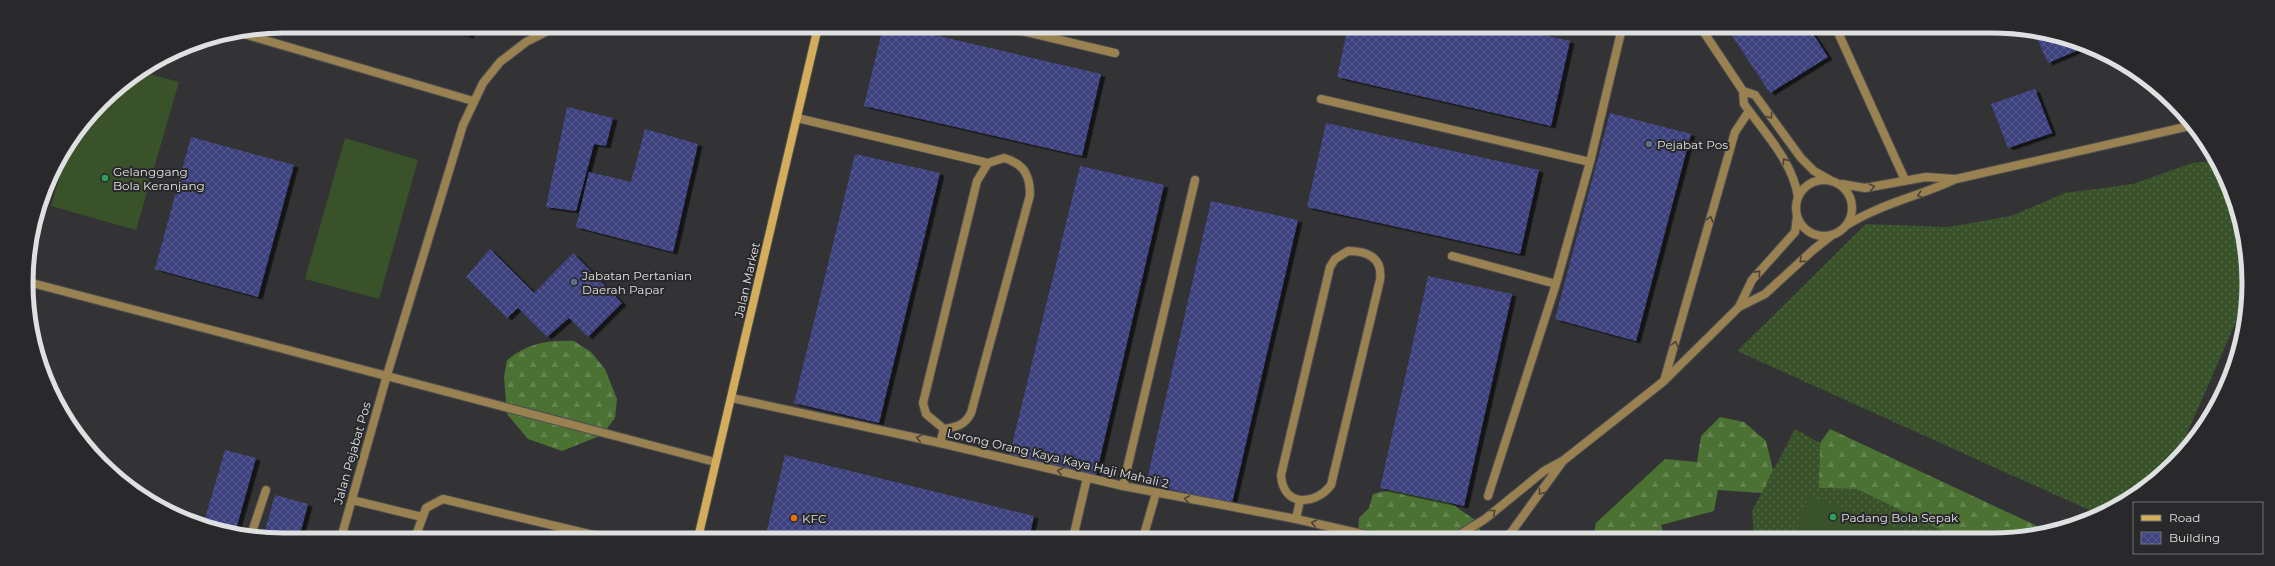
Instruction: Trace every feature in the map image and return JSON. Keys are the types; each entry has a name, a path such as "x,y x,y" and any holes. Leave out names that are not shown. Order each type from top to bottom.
{"main road":[{"name":"Jalan Market","path":"699,533 714,462 732,398 817,33"}],"street":[{"name":"Jalan Pejabat Pos","path":"342,533 386,375 463,125 473,101 483,83 500,62 526,42 543,33"},
{"path":"1030,33 1115,53"},
{"path":"1488,496 1556,284 1590,162 1621,33"},
{"path":"1704,33 1743,91 1744,104 1789,167 1796,183 1798,197 1795,232 1752,280 1739,307"},
{"path":"1838,33 1905,180"},
{"path":"248,35 473,101"},
{"path":"1743,91 1756,95 1801,158 1814,171 1830,180 1865,188 1926,177 1956,179"},
{"path":"1321,99 1590,162"},
{"path":"1664,381 1735,132 1749,111"},
{"path":"797,118 988,163 1004,158 1020,165 1030,182 1030,195 972,413 966,422 955,428 944,429 926,414 923,403 978,181 988,163"},
{"path":"1462,533 1484,519 1544,471 1564,460 1664,381 1739,307 1765,294 1812,250 1847,225 1872,212 1930,192 1956,179 2187,127"},
{"path":"1123,486 1195,180"},
{"path":"1798,197 1803,189 1810,183 1820,180 1830,180"},
{"path":"1839,183 1846,189 1851,198 1852,217 1847,225"},
{"path":"1796,215 1800,223 1814,235 1832,235"},
{"path":"1348,251 1364,252 1379,262 1381,271 1380,280 1331,485 1318,497 1310,501 1300,500 1287,492 1282,485 1281,475 1330,267 1342,254 1348,251"},
{"path":"1452,256 1556,284"},
{"path":"33,283 714,462"},
{"name":"Lorong Orang Kaya Kaya Haji Mahali 2","path":"732,398 940,443 1123,486 1296,519 1358,533"},
{"path":"940,443 944,429"},
{"path":"1511,533 1564,460"},
{"path":"1074,533 1087,478"},
{"path":"252,531 266,490"},
{"path":"1144,533 1156,493"},
{"path":"417,533 426,508 434,502 443,499 586,533"},
{"path":"352,500 422,517"},
{"path":"1296,519 1300,500"}],"green space":[{"name":"Gelanggang Bola Keranjang","path":"147,73 179,82 136,230 51,206 66,158 95,118 106,106"},
{"path":"345,138 418,160 379,299 305,279"},
{"path":"2211,161 2229,203 2240,250 2242,283 2240,312 2181,447 2157,471 2131,491 2117,500 2093,512 1737,351 1866,224 1948,227 2011,216 2065,193 2133,184 2192,163"},
{"path":"574,341 591,352 605,369 617,399 615,418 602,435 562,451 528,439 507,414 504,377 507,360 515,354 531,346 547,342"},
{"path":"1720,417 1744,422 1766,441 1773,470 1762,493 1718,490 1714,511 1661,525 1663,533 1594,533 1596,523 1665,459 1697,462 1701,436"},
{"path":"1795,429 1820,443 1819,488 1857,489 1947,533 1754,533 1752,511"},
{"path":"1830,429 2040,528 2025,531 1992,533 1947,533 1857,489 1819,488 1820,443"},
{"path":"1390,490 1426,493 1452,504 1478,522 1481,533 1358,533 1359,518 1369,508 1373,494"},
{"name":"Padang Bola Sepak","path":"1808,496 1909,533 1796,533"}],"building":[{"path":"458,33 470,33 469,36"},
{"path":"882,33 926,33 1101,74 1082,156 864,106"},
{"path":"1347,33 1534,33 1570,41 1551,126 1337,77"},
{"path":"1730,33 1812,33 1828,57 1770,93"},
{"path":"2037,37 2080,49 2048,63"},
{"path":"2035,89 2052,133 2008,148 1991,104"},
{"path":"567,107 613,118 606,146 594,144 576,211 546,207"},
{"path":"1610,113 1691,134 1636,341 1555,319"},
{"path":"1326,123 1539,170 1520,254 1307,207"},
{"path":"645,129 698,144 673,252 576,227 589,172 631,182"},
{"path":"191,137 294,165 258,297 155,269"},
{"path":"855,154 940,173 879,423 794,403"},
{"path":"1080,166 1164,185 1096,475 1009,457"},
{"path":"1211,201 1298,220 1232,503 1146,484"},
{"path":"490,249 534,293 573,253 622,303 588,337 569,318 547,337 518,308 522,304 507,318 466,277"},
{"path":"1428,276 1512,294 1464,506 1380,488"},
{"path":"225,450 256,458 236,528 204,520"},
{"path":"785,455 1034,516 1030,533 766,533"},
{"path":"275,495 308,504 300,533 265,532"}],"place":[{"name":"Pejabat Pos","path":"1649,144"},
{"name":"Gelanggang Bola Keranjang","path":"105,178"},
{"name":"Jabatan Pertanian Daerah Papar","path":"574,282"},
{"name":"Padang Bola Sepak","path":"1833,517"},
{"name":"KFC","path":"794,518"}]}
